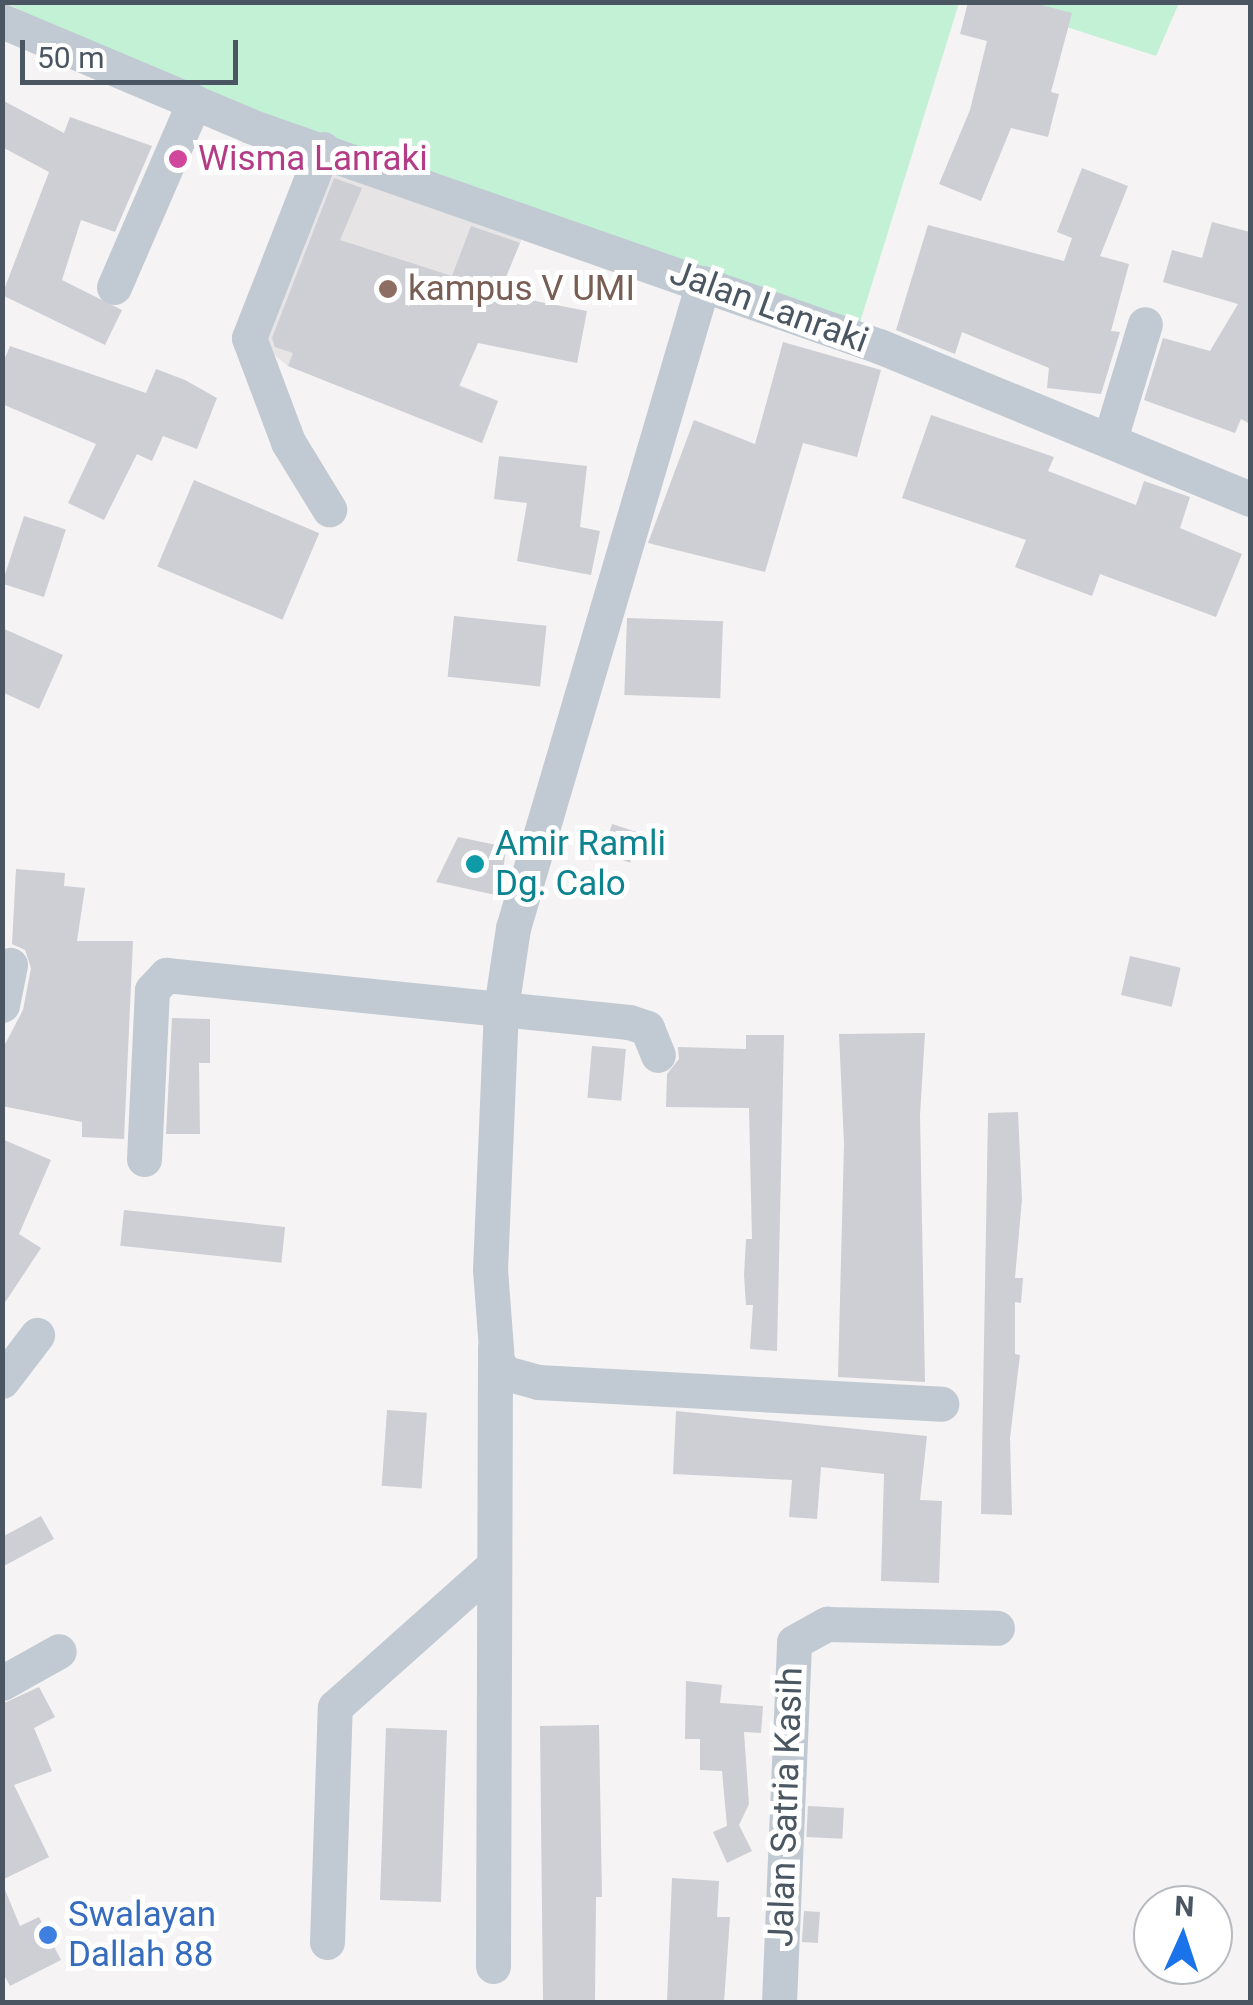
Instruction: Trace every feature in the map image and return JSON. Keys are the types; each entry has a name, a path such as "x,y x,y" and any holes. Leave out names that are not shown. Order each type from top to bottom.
{"street":[{"name":"Jalan Lanraki","path":"2,21 194,102 703,282 1110,439 1250,499"},
{"path":"114,287 194,102"},
{"path":"323,150 249,338 288,442 329,509"},
{"path":"493,1966 495,1346 490,1268 502,1008 513,928 546,804 703,282"},
{"path":"1110,439 1145,324"},
{"path":"2,1005 10,965"},
{"path":"144,1160 152,990 166,975 642,1025 658,1055"},
{"path":"2,1381 37,1335"},
{"path":"495,1346 505,1373 538,1382 941,1404"},
{"path":"327,1942 335,1707 492,1568"},
{"name":"Jalan Satria Kasih","path":"779,2002 794,1642 827,1624 998,1628"},
{"path":"2,1683 60,1651"}],"shaded area":[{"name":"kampus V UMI","path":"324,157 522,238 460,385 498,401 482,443 288,366 255,340"}],"green space":[{"path":"3,2 959,3 852,348 310,144"},
{"path":"993,3 1179,3 1156,56"}],"building":[{"path":"968,2 1030,2 1072,13 1051,92 1059,94 1048,137 1011,128 981,201 939,184 970,110 987,41 960,34"},
{"path":"2,100 64,133 70,117 152,146 115,232 81,220 62,280 122,310 105,345 2,295 49,172 2,147"},
{"path":"1082,168 1128,186 1100,256 1129,264 1111,331 1120,332 1101,394 1047,388 1049,368 962,332 955,354 896,330 928,225 1064,261 1072,238 1057,232"},
{"name":"kampus V UMI","path":"334,178 362,188 340,240 452,276 471,226 520,243 499,294 587,311 577,363 478,343 459,386 498,401 482,443 288,366 293,353 275,347 272,338"},
{"path":"1212,222 1250,232 1250,424 1241,419 1235,433 1144,400 1163,338 1210,351 1238,304 1163,282 1172,250 1202,258"},
{"path":"783,342 881,370 857,457 803,443 765,572 648,543 694,420 755,444"},
{"path":"10,346 146,393 156,369 185,380 217,398 197,449 163,436 152,461 137,454 104,520 68,503 96,444 2,404 2,365"},
{"path":"931,415 1054,457 1048,471 1136,505 1144,481 1190,497 1180,528 1242,554 1216,617 1100,574 1092,596 1015,567 1026,540 902,498"},
{"path":"499,456 587,466 580,527 600,531 591,575 517,561 527,503 494,499"},
{"path":"194,480 319,533 282,620 157,567"},
{"path":"24,516 66,530 44,597 2,584"},
{"path":"454,616 546,626 540,686 448,677"},
{"path":"627,618 723,621 720,698 624,695"},
{"path":"2,628 63,655 39,709 2,692"},
{"path":"612,824 640,833 630,862 602,853"},
{"name":"Amir Ramli Dg. Calo","path":"458,837 506,847 500,896 436,882"},
{"path":"16,869 65,873 64,886 85,888 77,941 133,941 124,1139 82,1137 82,1122 2,1106 2,1050 23,1010 31,968 25,950 12,944"},
{"path":"1130,956 1181,968 1172,1007 1121,995"},
{"path":"172,1018 210,1019 210,1063 199,1063 200,1134 166,1134"},
{"path":"925,1033 920,1115 925,1382 838,1377 844,1144 839,1034"},
{"path":"746,1035 784,1035 777,1351 750,1349 753,1305 746,1305 744,1275 746,1239 752,1239 749,1108 666,1107 667,1074 679,1059 678,1047 746,1049"},
{"path":"592,1046 626,1049 621,1101 587,1098"},
{"path":"1018,1112 1022,1199 1015,1278 1023,1278 1021,1303 1015,1302 1015,1354 1020,1355 1010,1438 1012,1515 981,1514 988,1113"},
{"path":"2,1139 51,1160 19,1234 41,1248 2,1307"},
{"path":"124,1210 285,1227 281,1263 120,1246"},
{"path":"387,1410 427,1413 422,1489 382,1486"},
{"path":"676,1411 927,1436 920,1500 942,1501 939,1583 881,1581 884,1474 821,1467 817,1519 789,1517 792,1480 673,1474"},
{"path":"41,1516 54,1539 2,1567 2,1537"},
{"path":"686,1681 722,1685 720,1703 763,1706 761,1733 744,1732 749,1804 739,1825 752,1851 727,1863 713,1832 727,1826 722,1771 700,1770 700,1739 685,1739"},
{"path":"39,1687 55,1717 34,1728 52,1771 14,1785 49,1857 2,1880 2,1704"},
{"path":"599,1725 602,1897 596,1897 595,2001 543,2000 540,1726"},
{"path":"386,1728 447,1730 441,1902 380,1900"},
{"path":"808,1806 844,1808 842,1839 806,1837"},
{"path":"672,1878 719,1881 717,1917 730,1917 724,2002 667,2002"},
{"path":"3,1885 20,1926 39,1917 61,1960 10,1986 2,1971"},
{"path":"804,1911 820,1912 818,1943 802,1942"}],"place":[{"name":"Wisma Lanraki","path":"178,159"},
{"name":"kampus V UMI","path":"388,289"},
{"name":"Amir Ramli Dg. Calo","path":"475,864"},
{"name":"Swalayan Dallah 88","path":"48,1935"}]}
